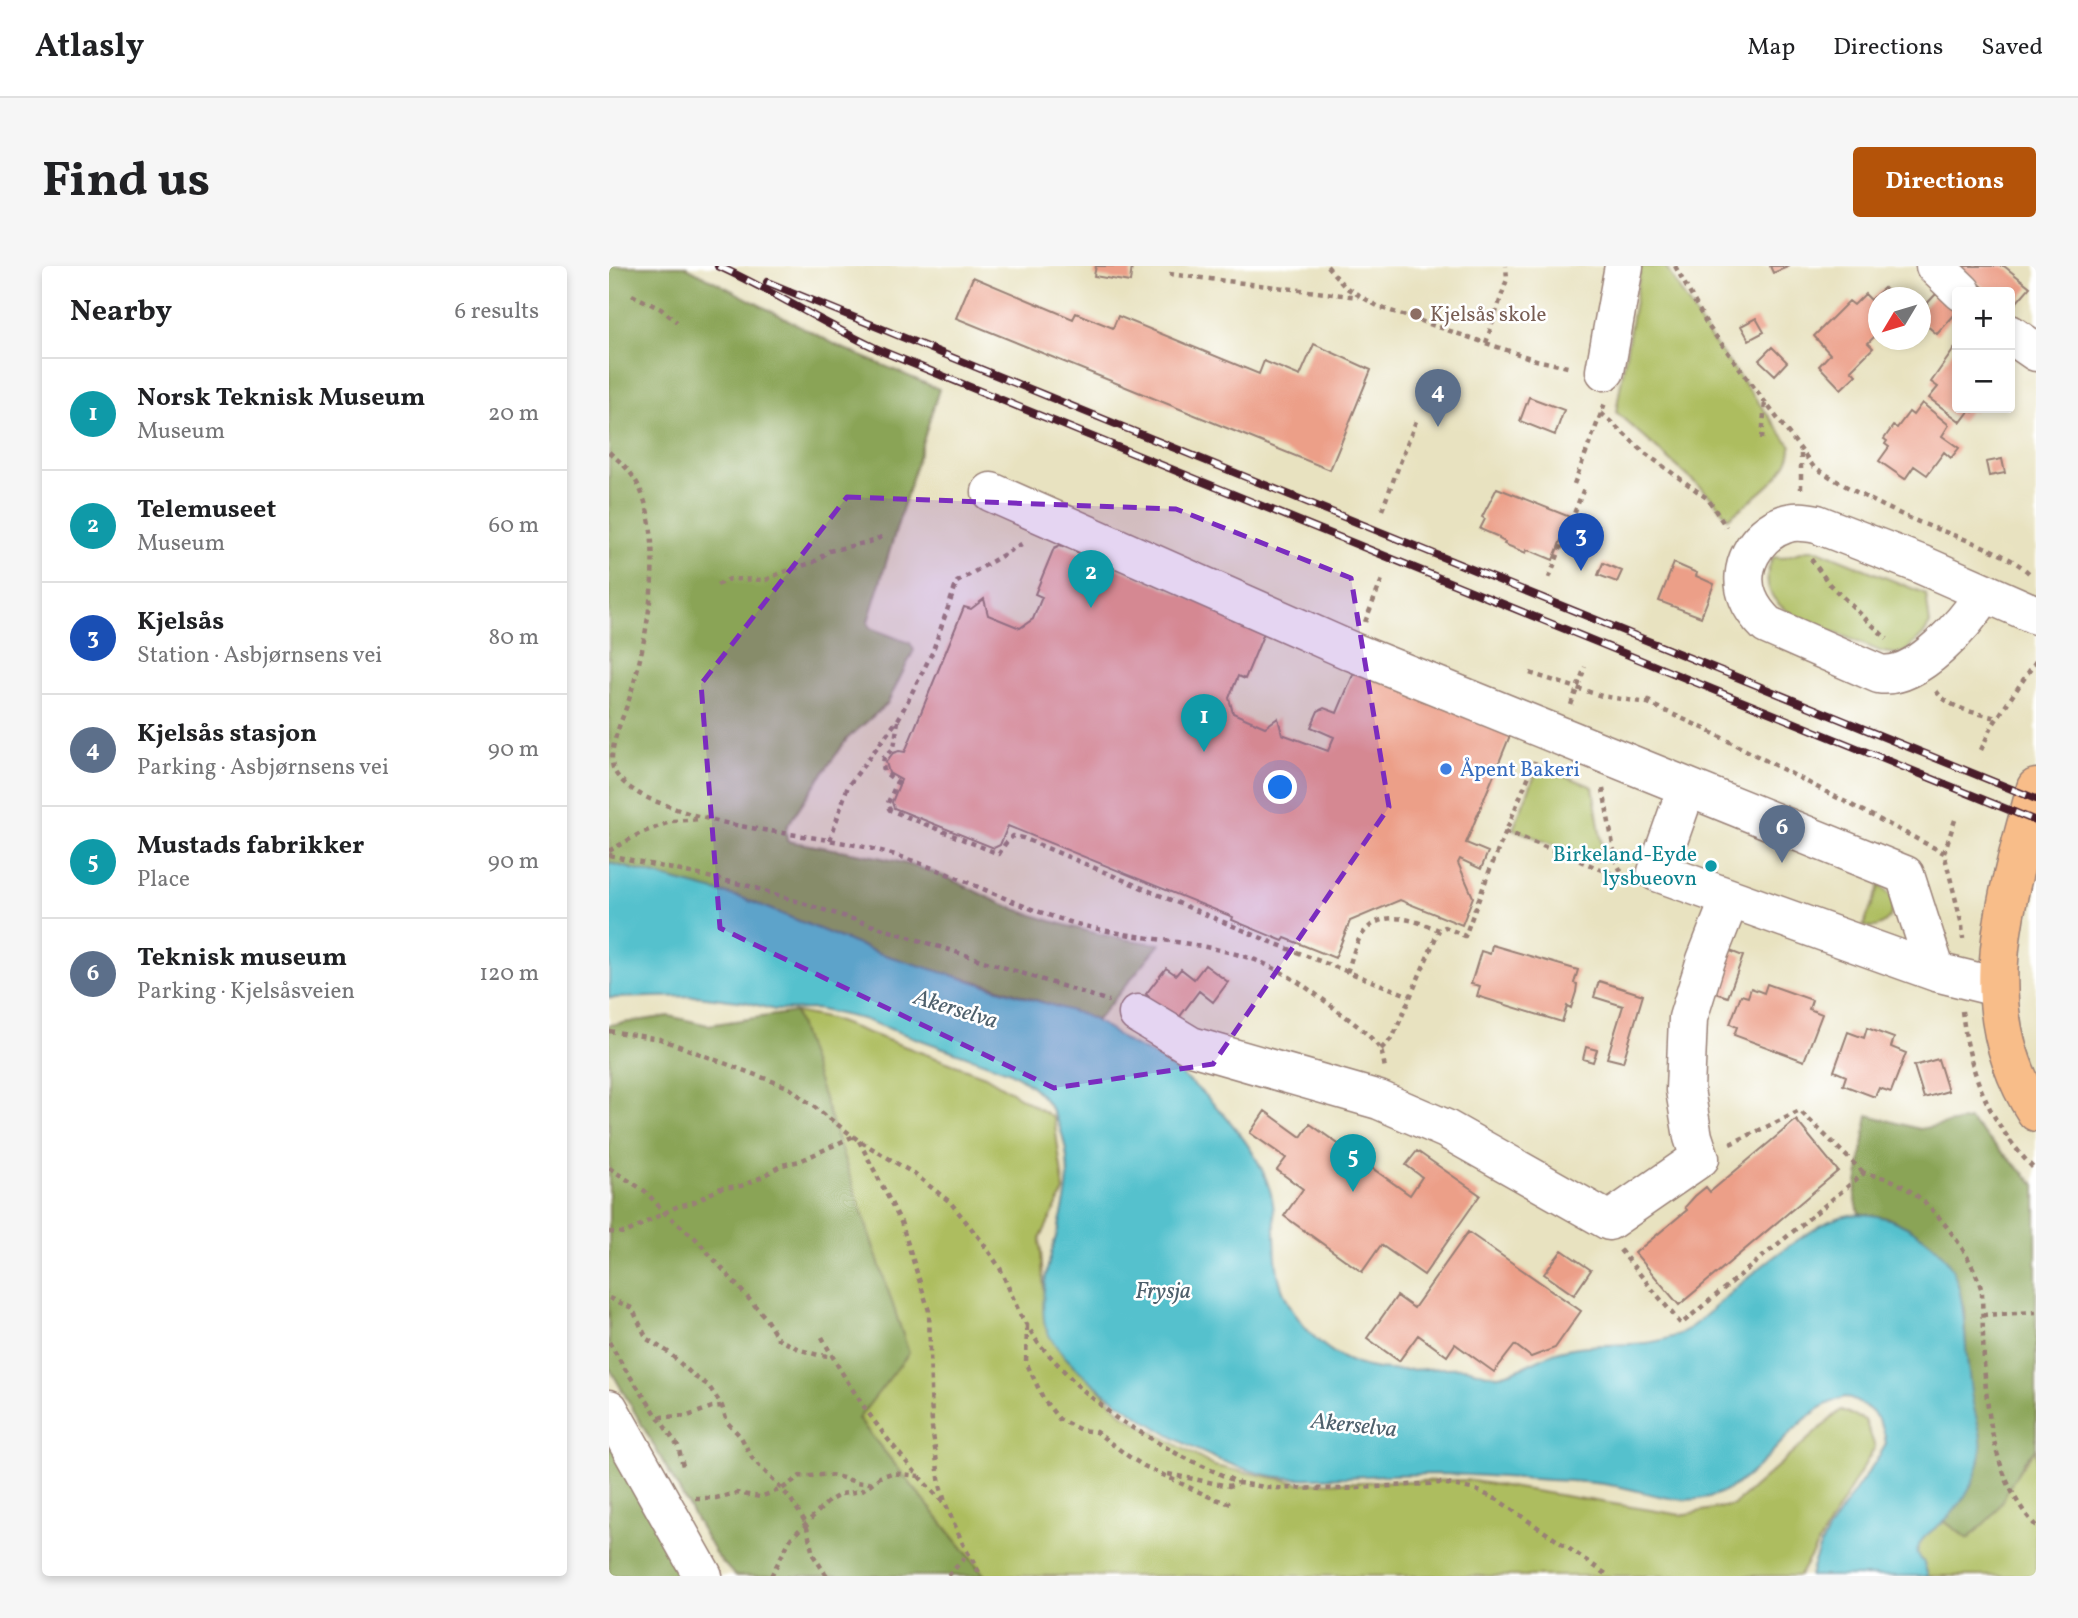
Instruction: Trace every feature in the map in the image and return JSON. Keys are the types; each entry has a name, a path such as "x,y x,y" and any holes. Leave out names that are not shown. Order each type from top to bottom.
{"main road":[{"path":"2036,788 2004,917 1997,987 2000,1022 2007,1053 2017,1080 2036,1112"}],"street":[{"path":"1605,371 1624,266"},
{"path":"1935,266 1957,287"},
{"path":"2015,337 2036,352"},
{"path":"991,492 1353,652 1905,875 1936,972"},
{"path":"1985,593 1961,626 1915,665 1900,674 1889,676 1767,625 1756,613 1744,580 1747,561 1756,544 1792,509 1802,521 1817,524 1920,564 2036,615"},
{"path":"1687,787 1657,872 1936,972 1997,987"},
{"path":"1138,1014 1191,1046 1378,1100 1446,1129 1609,1221 1700,1158 1693,1137 1685,1090 1688,1018 1706,960 1730,899"},
{"path":"609,1409 703,1576"}],"path":[{"path":"1327,266 1345,287 1379,307 1536,360 1570,368 1605,371 1605,403 1574,484"},
{"path":"1486,343 1507,279 1506,266"},
{"path":"1675,266 1708,326 1813,466 1912,519 2007,558 2028,571 2036,581"},
{"path":"1169,274 1363,298"},
{"path":"632,295 661,309 677,322"},
{"path":"1762,439 1765,401"},
{"path":"1601,412 1645,453 1708,499 1726,527"},
{"path":"1382,510 1416,421"},
{"path":"609,452 636,480 648,513 653,555 640,660 610,763 619,777 639,794 706,818 881,851 933,868 1013,903 1072,923 1118,934 1214,948 1248,957 1313,991 1381,1049 1385,1069 1378,1100"},
{"path":"1801,452 1792,509 1830,585 1915,665 1942,699 1952,705 1997,718"},
{"path":"1549,578 1584,488"},
{"path":"717,585 730,579 766,580 814,562 829,551 883,537"},
{"path":"1369,610 1383,577"},
{"path":"830,840 848,786 899,718 932,653 957,582"},
{"path":"1981,750 1997,718 2036,661"},
{"path":"1576,691 1585,667"},
{"path":"1530,673 1576,691 1648,703 1705,729 1944,853"},
{"path":"1648,703 1652,694"},
{"path":"899,718 894,748 884,757 883,765 884,772 897,782 887,805 890,810 999,854 1013,836 1023,838 1410,996"},
{"path":"1381,1049 1392,1037 1439,930 1445,927 1465,936 1537,757"},
{"path":"1602,787 1616,862 1625,879"},
{"path":"609,853 639,834 672,821 706,818"},
{"path":"1505,831 1637,884"},
{"path":"609,853 749,887 1114,1002 1138,1014"},
{"path":"1347,972 1364,931 1378,921 1397,917 1414,920 1439,930"},
{"path":"609,1031 660,1039 788,1087 856,1138 913,1173 950,1202 966,1220 1000,1268 1027,1326 1038,1343 1077,1385 1116,1418 1179,1455 1239,1482 1271,1488 1342,1489 1442,1483 1476,1490 1498,1500 1609,1576"},
{"path":"1700,1158 1800,1111 1864,1173 1896,1182 1917,1196 1948,1228 1972,1264 1982,1292 1986,1394 1993,1436 2004,1471 2018,1502 2036,1526"},
{"path":"609,1232 625,1233 721,1188 741,1186 782,1165 800,1161 856,1138"},
{"path":"856,1138 901,1222 929,1311 932,1427 938,1476 946,1505 979,1576"},
{"path":"609,1168 645,1191 666,1214 695,1238 764,1316 778,1339 801,1350 832,1356"},
{"path":"1609,1221 1621,1252 1681,1324 1864,1173"},
{"path":"609,1298 632,1308 647,1339 668,1352 695,1377 708,1385 722,1406 727,1422 741,1437 752,1458 782,1489 806,1523 813,1555 827,1576"},
{"path":"1982,1315 2036,1312"},
{"path":"1027,1326 1026,1362 1034,1383 1059,1419 1081,1430 1096,1432 1128,1456 1212,1498 1235,1505"},
{"path":"822,1336 832,1356 880,1427 946,1505"},
{"path":"658,1417 688,1416 712,1406 722,1406"},
{"path":"771,1576 791,1538 829,1501 841,1494 860,1491 869,1483 892,1473 919,1476"},
{"path":"1164,1474 1229,1486 1239,1482"},
{"path":"691,1498 716,1498 736,1493 760,1497 782,1489 800,1476 814,1478 828,1475 860,1484 869,1483"},
{"path":"948,1576 968,1554"}],"highlighted area":[{"path":"847,497 1176,509 1351,578 1389,807 1213,1064 1054,1088 720,928 701,684"}],"green space":[{"path":"609,266 685,266 840,347 939,389 868,622 870,628 910,643 914,650 887,704 847,739 807,796 786,828 787,841 914,866 1047,920 1103,935 1160,944 1097,1020 990,985 878,953 742,898 609,863"},
{"path":"1641,266 1665,266 1706,332 1791,446 1789,456 1777,477 1728,518 1711,497 1616,412"},
{"path":"1807,550 1818,550 1926,594 1930,624 1923,635 1906,651 1897,654 1882,652 1805,620 1781,606 1768,586 1768,573 1773,557 1781,558"},
{"path":"1539,765 1593,787 1602,846 1598,860 1513,829"},
{"path":"1880,885 1893,898 1890,917 1876,927 1863,926"},
{"path":"795,1012 830,1019 985,1076 1054,1118 1064,1191 1040,1239 1047,1331 1122,1414 1214,1466 1300,1483 1467,1480 1681,1515 1734,1505 1841,1410 1865,1420 1875,1447 1799,1576 985,1576 858,1419"},
{"path":"795,1012 909,1353 858,1419 985,1576 735,1576 716,1555 609,1367 609,1025 669,1016 708,1025"},
{"path":"1868,1115 1919,1129 1969,1120 2036,1185 2036,1448 2024,1461 1995,1513 1968,1539 1944,1521 1957,1506 1980,1461 1981,1438 1972,1403 1964,1307 1940,1252 1928,1241 1888,1218 1859,1213 1855,1196"},
{"path":"609,1425 701,1576 609,1576"},
{"path":"2036,1448 2036,1576 1928,1576 1924,1563 1917,1554 1922,1539 1944,1521 1968,1539"}],"water":[{"name":"Frysja","path":"609,863 742,898 878,953 1081,1014 1173,1068 1207,1097 1238,1131 1261,1168 1273,1207 1280,1282 1292,1310 1323,1345 1349,1361 1364,1366 1392,1370 1464,1368 1499,1375 1567,1349 1660,1341 1688,1329 1767,1262 1829,1221 1848,1215 1867,1214 1896,1222 1938,1249 1950,1265 1957,1282 1971,1394 1981,1439 1976,1473 1965,1495 1951,1514 1923,1539 1918,1548 1917,1554 1924,1563 1928,1576 1810,1576 1823,1540 1886,1444 1882,1427 1874,1414 1845,1397 1825,1405 1808,1417 1762,1463 1729,1489 1709,1497 1690,1500 1594,1483 1473,1475 1281,1477 1238,1467 1177,1440 1095,1385 1067,1359 1046,1329 1044,1294 1047,1270 1065,1202 1068,1178 1066,1153 1059,1125 1039,1093 1008,1071 862,1019 816,1009 775,1010 746,1002 698,996 609,998"}],"building":[{"path":"1096,266 1132,266 1130,282 1094,276"},
{"path":"1770,266 1790,266 1773,273"},
{"path":"1958,266 2004,266 2030,287 2015,304 2015,287 1983,287"},
{"path":"973,277 1073,319 1076,313 1113,328 1118,316 1259,374 1264,361 1300,376 1314,344 1371,370 1330,470 956,318"},
{"path":"1865,294 1868,297 1868,350 1871,350 1851,370 1856,375 1841,389 1819,366 1830,354 1814,336 1849,301 1854,305"},
{"path":"1936,294 1952,308 1952,318 1937,334 1931,329 1931,299"},
{"path":"1756,318 1764,332 1749,340 1741,326"},
{"path":"1772,347 1787,362 1775,375 1759,360"},
{"path":"1952,352 1952,413 1968,413 1961,422 1929,398 1938,387 1931,382"},
{"path":"1529,397 1564,410 1555,435 1520,421"},
{"path":"1922,403 1949,425 1942,436 1959,448 1951,458 1944,452 1927,475 1914,466 1905,479 1879,461 1889,447 1884,439 1893,426 1897,428 1909,412 1913,415"},
{"path":"2002,459 2005,473 1989,476 1986,462"},
{"path":"1497,488 1570,517 1553,560 1504,544 1499,537 1480,529 1485,519 1482,517"},
{"path":"1060,545 1263,628 1264,633 1245,679 1238,676 1229,698 1233,713 1265,727 1278,718 1282,734 1328,751 1334,737 1311,727 1318,711 1324,708 1337,713 1355,670 1511,733 1466,843 1488,852 1481,869 1460,859 1458,863 1473,897 1462,925 1400,900 1350,921 1335,958 1285,938 1283,941 1232,920 1233,917 1008,826 1000,845 994,848 894,808 892,802 901,780 889,773 886,762 893,753 905,752 964,607 971,609 984,599 988,615 1020,628 1033,619 1042,597 1035,594 1054,548"},
{"path":"1603,563 1622,571 1617,582 1598,575"},
{"path":"1674,563 1714,584 1701,617 1659,601"},
{"path":"1492,945 1578,970 1574,983 1577,984 1576,992 1571,1008 1567,1006 1562,1022 1477,996 1480,986 1471,984 1481,951 1490,954"},
{"path":"1725,949 1743,956 1728,997 1710,991"},
{"path":"1205,965 1228,982 1213,1002 1199,991 1172,1027 1143,1005 1149,997 1146,994 1166,968 1176,975 1181,969 1194,979"},
{"path":"1599,981 1643,995 1623,1062 1607,1058 1623,1006 1594,997"},
{"path":"1767,984 1812,1000 1809,1009 1822,1014 1804,1061 1734,1035 1737,1027 1730,1024 1741,995 1748,997 1751,988 1764,993"},
{"path":"1867,1028 1894,1038 1891,1047 1906,1053 1891,1092 1879,1088 1875,1097 1843,1085 1846,1076 1834,1071 1848,1032 1864,1038"},
{"path":"1586,1047 1597,1050 1593,1062 1583,1059"},
{"path":"1938,1059 1948,1091 1924,1098 1914,1066"},
{"path":"1265,1111 1301,1137 1310,1124 1410,1195 1422,1177 1406,1165 1417,1151 1480,1195 1424,1275 1381,1245 1362,1272 1284,1216 1303,1189 1277,1170 1286,1158 1250,1133"},
{"path":"1796,1120 1838,1171 1679,1305 1635,1253 1687,1210 1685,1207 1695,1196 1706,1187 1710,1192"},
{"path":"1468,1232 1581,1311 1555,1348 1531,1357 1515,1345 1494,1372 1455,1344 1447,1356 1418,1335 1399,1361 1367,1338 1397,1296 1414,1308"},
{"path":"1562,1250 1591,1270 1574,1295 1544,1274"}],"railway":[{"path":"718,266 884,352 2036,821"},
{"path":"767,282 2036,799"}],"place":[{"name":"Kjelsås skole","path":"1416,314"},
{"name":"Kjelsås stasjon","path":"1438,427"},
{"name":"Kjelsås","path":"1581,571"},
{"name":"Telemuseet","path":"1091,608"},
{"name":"Norsk Teknisk Museum","path":"1204,752"},
{"name":"Åpent Bakeri","path":"1446,769"},
{"name":"Teknisk museum","path":"1782,863"},
{"name":"Birkeland-Eyde lysbueovn","path":"1711,866"},
{"name":"Mustads fabrikker","path":"1353,1192"}],"water label":[{"name":"Akerselva","path":"956,1008"},
{"name":"Akerselva","path":"1354,1424"}]}
